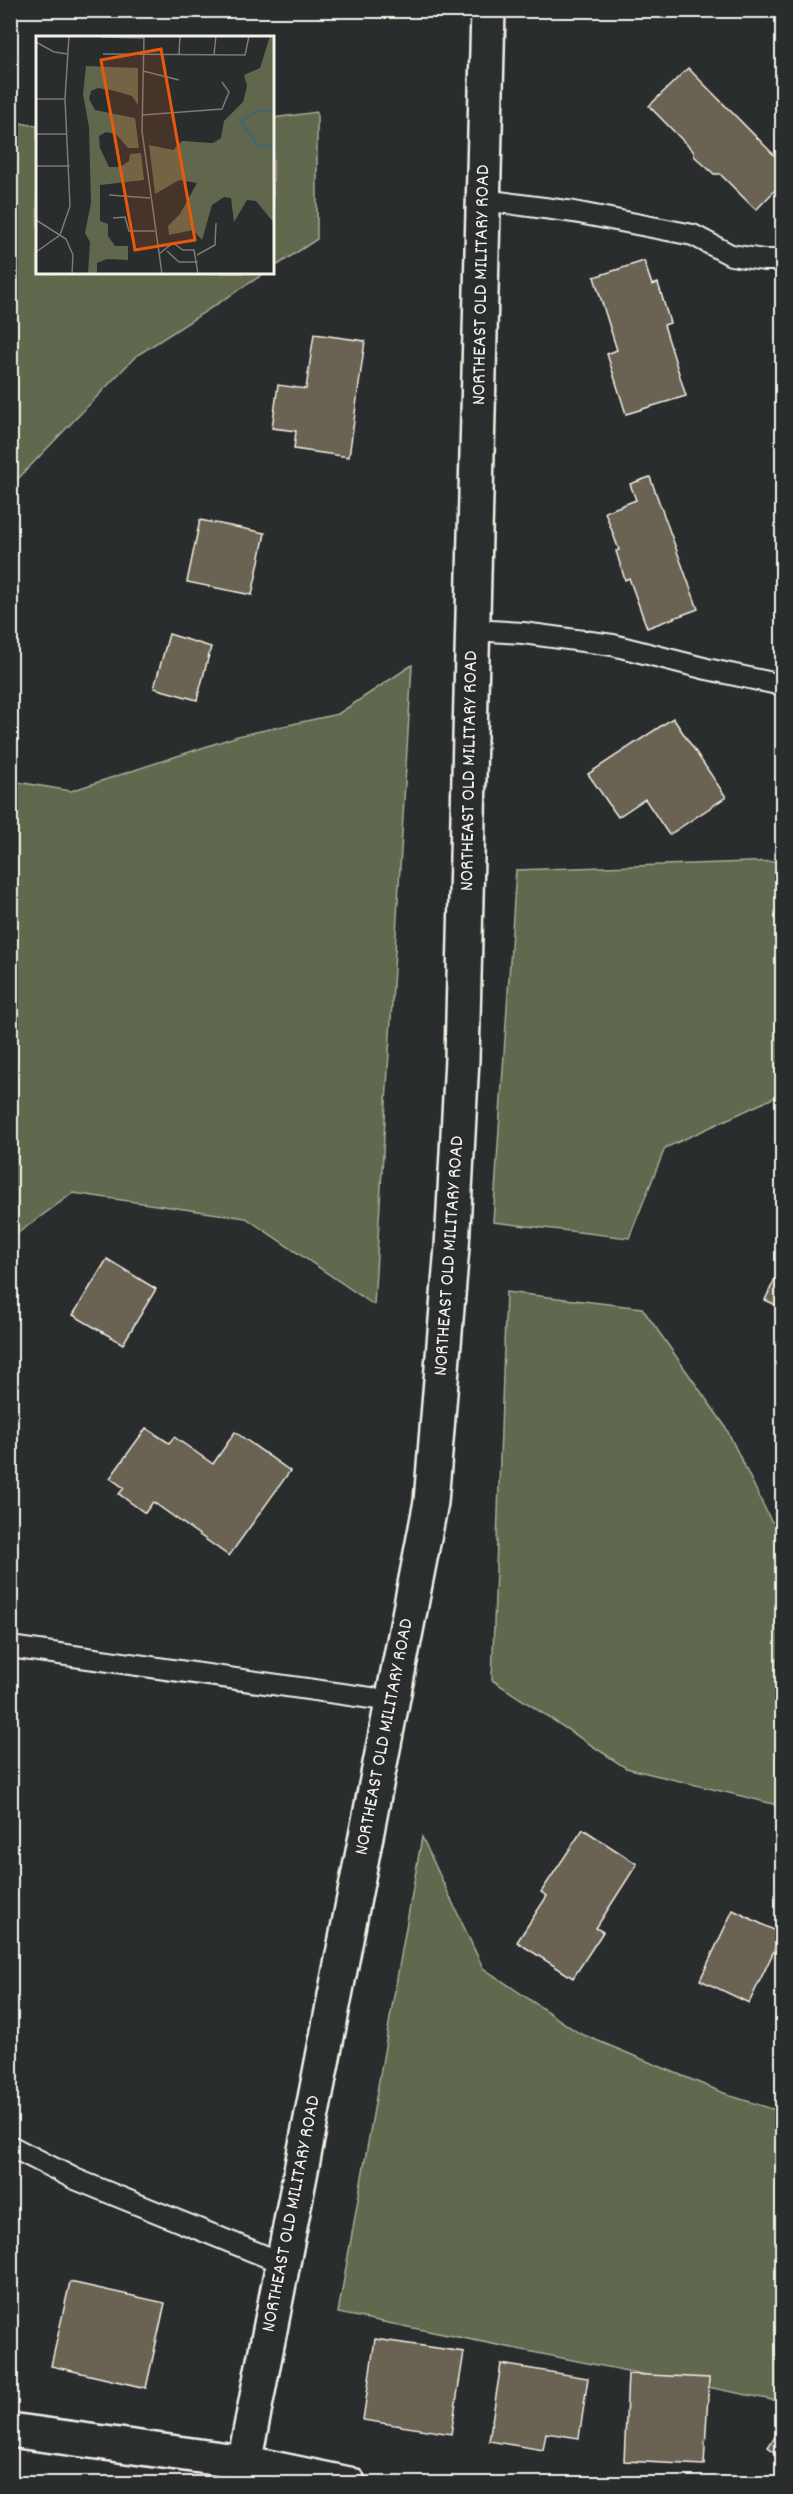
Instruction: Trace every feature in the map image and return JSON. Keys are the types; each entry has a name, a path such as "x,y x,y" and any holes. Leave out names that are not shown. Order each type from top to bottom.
{"street":[{"name":"NORTHEAST OLD MILITARY ROAD","path":"241,2473 431,1502 452,1247 462,1059 488,10"},
{"path":"10,2430 241,2473 349,2484"}],"lane":[{"path":"484,200 574,212 693,235 731,255 764,260 783,260"},
{"path":"473,630 523,633 613,645 707,669 783,685"},
{"path":"10,1647 392,1701"},
{"path":"10,2146 75,2179 282,2263"}],"green space":[{"path":"317,112 317,239 274,267 274,118"},
{"path":"10,121 36,126 36,274 263,274 136,356 11,486"},
{"path":"412,665 374,1305 246,1218 73,1193 11,1238 11,781 71,791 238,736 338,714"},
{"path":"782,861 782,1094 665,1148 629,1238 493,1222 516,870"},
{"path":"506,1292 642,1308 725,1426 771,1521 782,1525 782,1806 626,1768 492,1680"},
{"path":"422,1837 483,1968 579,2033 731,2096 782,2112 782,2402 338,2313"}],"building":[{"path":"688,68 782,163 782,183 756,210 720,174 714,174 694,156 694,152 649,106"},
{"path":"644,261 652,285 658,283 670,323 664,325 686,396 626,414 607,354 617,350 594,277"},
{"path":"314,334 365,341 349,457 294,449 296,431 272,428 278,385 306,389"},
{"path":"650,477 698,609 647,628 629,578 625,580 616,551 619,550 605,512 636,500 630,484"},
{"path":"200,520 265,533 252,595 187,582"},
{"path":"169,634 211,647 197,700 154,688"},
{"path":"673,718 726,797 669,835 645,799 618,817 588,774"},
{"path":"107,1259 156,1289 123,1344 73,1315"},
{"path":"782,1264 782,1308 765,1300"},
{"path":"146,1428 169,1443 174,1437 213,1464 235,1432 290,1471 229,1556 153,1502 145,1513 119,1494 124,1488 110,1478"},
{"path":"583,1829 637,1864 596,1928 603,1932 573,1978 517,1942 547,1896 541,1892"},
{"path":"733,1910 782,1934 749,2003 700,1980"},
{"path":"70,2282 165,2303 146,2388 51,2366"},
{"path":"375,2339 464,2352 451,2434 363,2420"},
{"path":"501,2364 588,2378 579,2438 546,2433 543,2450 489,2441"},
{"path":"628,2374 709,2378 704,2465 624,2461"},
{"path":"782,2427 782,2457 768,2447"}]}
